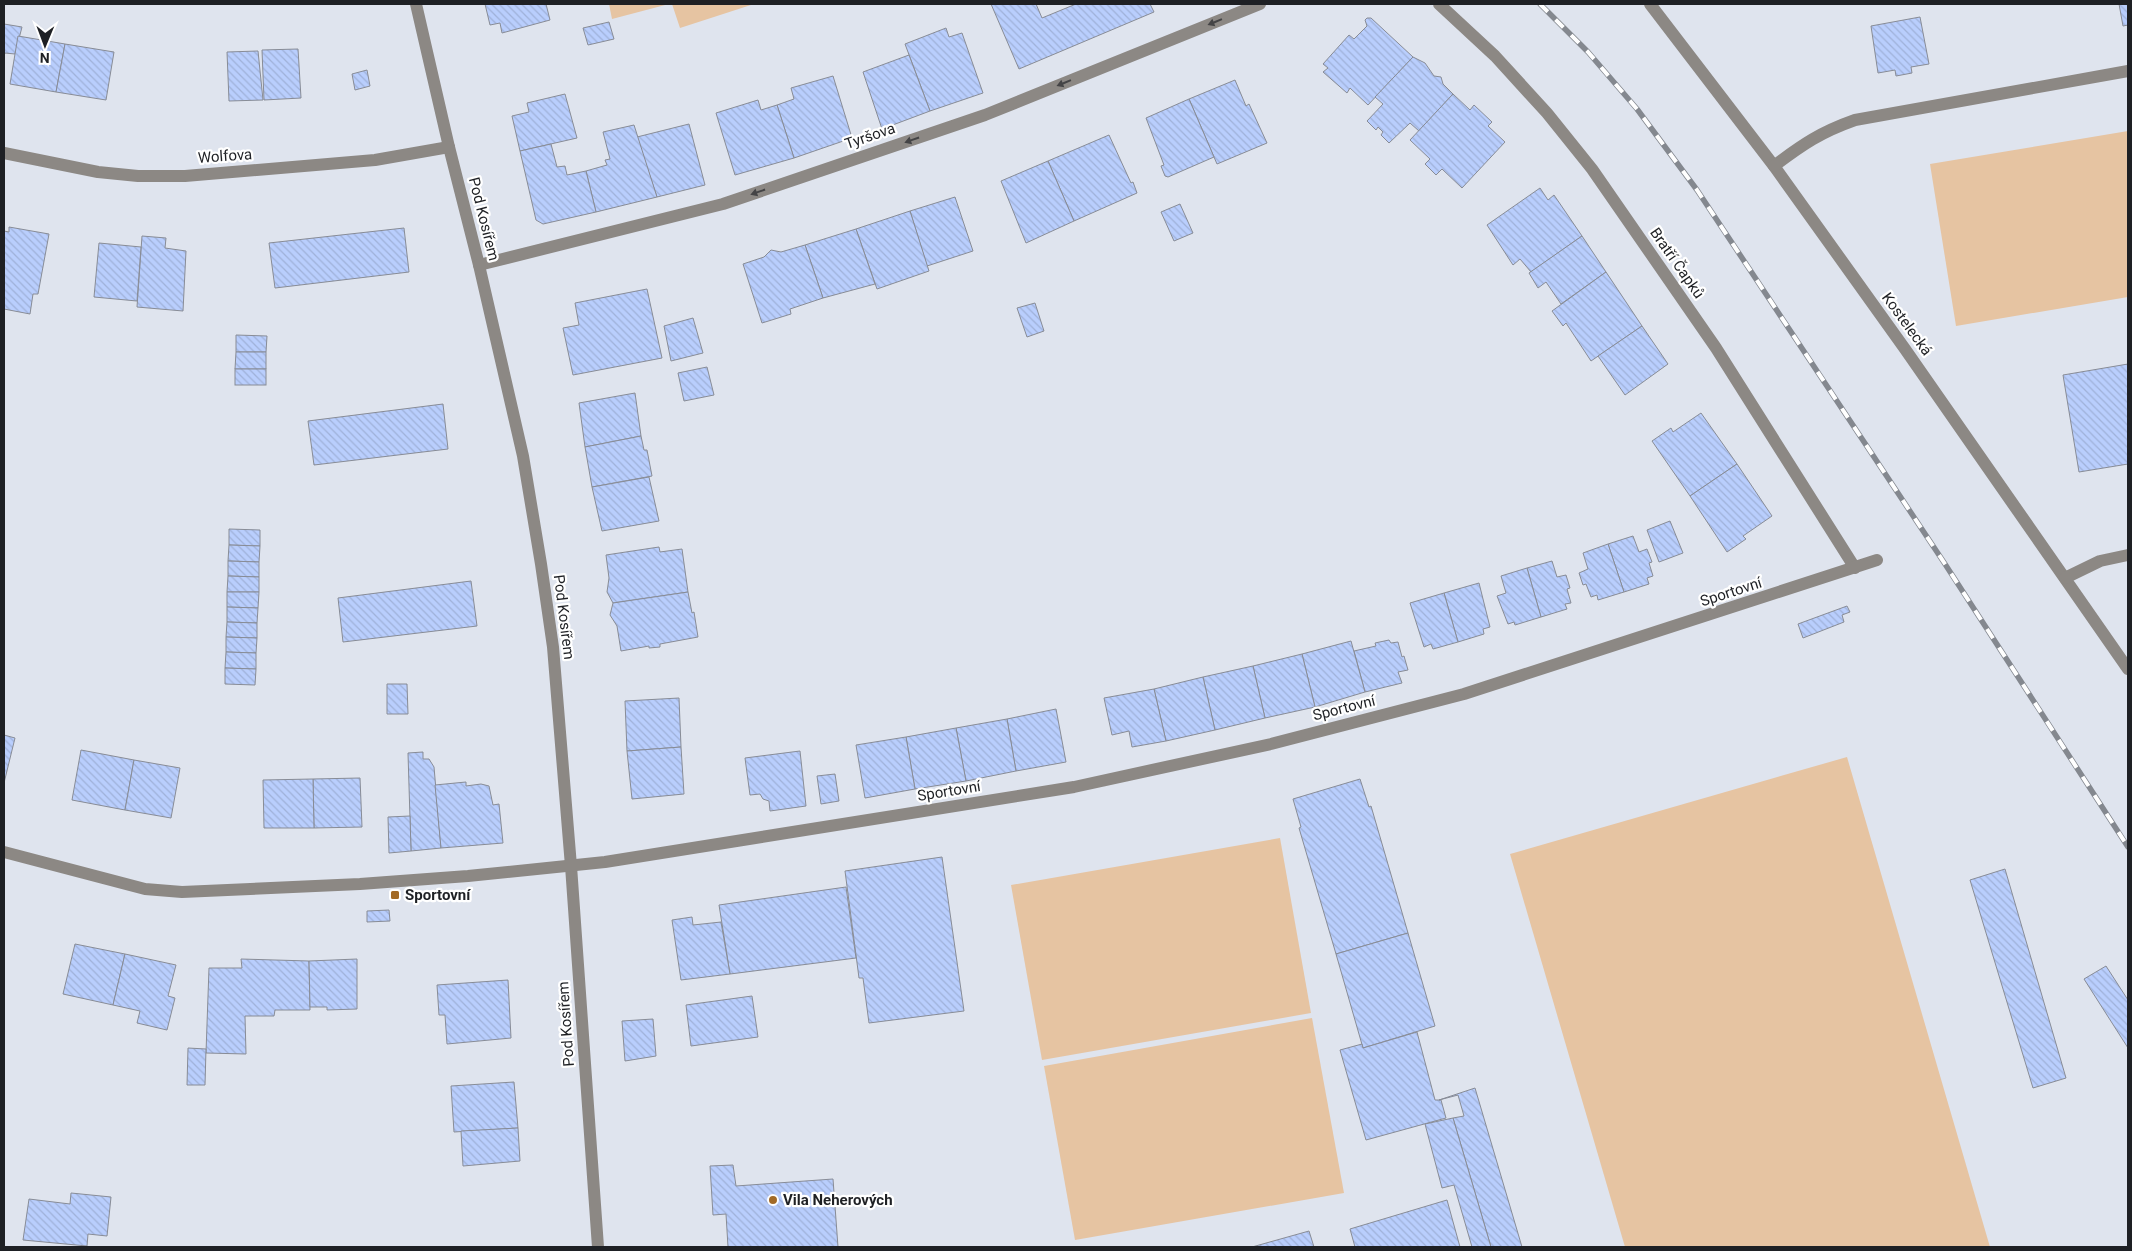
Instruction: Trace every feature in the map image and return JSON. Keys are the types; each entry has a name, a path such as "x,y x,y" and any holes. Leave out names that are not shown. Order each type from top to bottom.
{"street":[{"name":"Pod Kosířem","path":"416,4 523,456 542,564 553,647 571,866 598,1247"},
{"name":"Tyršova","path":"479,265 723,204 984,115 1260,4"},
{"name":"Bratří Čapků","path":"1439,4 1495,56 1547,113 1592,169 1716,348 1855,568"},
{"name":"Kostelecká","path":"1650,4 1774,166 1905,348 2128,669"},
{"path":"1774,166 1826,130 1855,120 2128,71"},
{"name":"Wolfova","path":"4,153 98,172 138,176 185,176 376,160 449,147"},
{"path":"2065,578 2100,561 2128,555"},
{"name":"Sportovní","path":"4,852 145,889 182,892 360,884 571,866 1056,791 1194,762 1464,694 1877,560"}],"shaded area":[{"path":"609,4 669,4 612,19"},
{"path":"672,4 754,4 680,28"},
{"path":"2128,131 2128,297 1956,326 1930,164"},
{"path":"1847,757 1990,1247 1625,1247 1510,854"},
{"path":"1280,838 1311,1013 1042,1060 1011,885"},
{"path":"1312,1018 1344,1193 1075,1240 1044,1066"}],"building":[{"path":"485,4 546,4 550,20 502,33 500,23 490,25"},
{"path":"991,4 1036,4 1042,18 1076,4 1150,4 1154,12 1019,69"},
{"path":"2119,4 2128,4 2128,25 2123,26"},
{"path":"1920,17 1929,64 1911,67 1912,73 1896,76 1895,70 1878,73 1871,26"},
{"path":"1371,18 1413,57 1368,105 1350,88 1347,93 1323,72 1328,68 1323,64 1349,35 1354,39 1367,26 1365,20"},
{"path":"609,22 614,39 588,45 583,28"},
{"path":"4,24 22,27 15,54 5,53 4,56"},
{"path":"946,28 949,37 962,33 983,93 930,111 905,44"},
{"path":"18,36 65,44 56,92 10,84"},
{"path":"65,44 114,52 106,100 56,92"},
{"path":"298,49 301,98 264,100 262,50"},
{"path":"258,51 263,100 229,101 227,52"},
{"path":"909,55 930,111 882,129 863,72"},
{"path":"1413,57 1425,63 1434,76 1441,77 1443,84 1453,94 1419,131 1410,123 1389,143 1381,135 1383,132 1378,127 1376,130 1367,121 1383,104 1375,97"},
{"path":"367,70 370,86 355,90 352,74"},
{"path":"833,76 852,138 794,158 777,105 794,99 791,88"},
{"path":"1235,80 1246,106 1249,104 1267,143 1217,164 1189,99"},
{"path":"565,94 577,138 520,151 512,116 529,112 527,103"},
{"path":"1453,94 1470,110 1474,105 1492,122 1488,126 1505,142 1462,188 1442,169 1436,175 1425,164 1430,159 1410,140"},
{"path":"1189,99 1214,157 1168,177 1165,176 1161,166 1164,165 1146,118"},
{"path":"758,100 761,110 777,105 794,158 735,175 716,113"},
{"path":"689,124 705,185 657,197 637,137"},
{"path":"634,125 657,197 596,212 586,171 607,165 605,160 610,159 603,132"},
{"path":"1109,135 1137,193 1074,221 1048,161"},
{"path":"551,144 557,167 565,166 567,175 586,171 596,212 543,224 536,220 520,151"},
{"path":"1048,161 1074,221 1026,243 1001,181"},
{"path":"1540,188 1548,200 1554,195 1582,236 1531,272 1520,259 1513,265 1487,225"},
{"path":"955,197 973,251 927,266 910,211"},
{"path":"1180,204 1193,233 1174,241 1161,212"},
{"path":"910,211 929,271 877,289 856,229"},
{"path":"9,227 49,234 38,294 33,294 30,314 4,309 4,231 9,232"},
{"path":"404,228 409,272 275,288 269,243"},
{"path":"856,229 875,284 823,298 805,245"},
{"path":"142,236 166,238 165,248 186,251 183,311 137,307"},
{"path":"1582,236 1606,272 1561,304 1546,282 1538,288 1529,273"},
{"path":"99,243 141,247 137,301 94,297"},
{"path":"805,245 823,298 790,309 791,314 762,323 743,264 764,257 771,250 781,252"},
{"path":"1606,272 1642,326 1591,361 1566,323 1563,326 1552,311"},
{"path":"647,289 662,358 573,375 563,328 579,325 575,303"},
{"path":"1035,303 1044,331 1027,337 1017,308"},
{"path":"693,318 703,353 671,361 664,326"},
{"path":"1642,326 1668,364 1625,395 1598,356"},
{"path":"236,335 267,336 266,352 236,352"},
{"path":"236,352 266,352 266,369 235,369"},
{"path":"2128,364 2128,464 2079,472 2063,375"},
{"path":"707,367 714,395 684,401 678,373"},
{"path":"235,369 266,369 266,385 235,385"},
{"path":"635,393 641,436 585,447 579,403"},
{"path":"443,404 448,449 314,465 308,421"},
{"path":"1701,413 1737,464 1690,496 1652,441 1671,428 1673,432"},
{"path":"641,436 644,450 647,450 652,476 592,487 585,447"},
{"path":"1737,464 1772,516 1743,536 1746,539 1727,552 1690,496"},
{"path":"649,477 659,521 602,531 592,487"},
{"path":"1670,521 1683,553 1659,562 1647,530"},
{"path":"229,529 260,530 260,546 229,545"},
{"path":"1633,536 1639,552 1647,549 1652,562 1649,563 1653,576 1647,578 1649,584 1624,592 1608,544"},
{"path":"1608,544 1624,592 1598,600 1597,595 1591,597 1586,584 1583,585 1579,573 1588,569 1583,553"},
{"path":"229,545 260,546 259,562 228,561"},
{"path":"659,547 660,552 682,549 688,592 613,603 607,592 609,578 606,555"},
{"path":"228,561 259,562 259,577 228,576"},
{"path":"1552,561 1557,577 1566,575 1570,588 1567,589 1571,603 1565,604 1567,609 1541,617 1527,568"},
{"path":"1527,568 1541,617 1515,625 1514,622 1508,624 1497,596 1506,593 1501,576"},
{"path":"228,576 259,577 259,592 227,592"},
{"path":"471,581 477,626 343,642 338,598"},
{"path":"1479,583 1490,627 1483,629 1484,634 1458,642 1444,593"},
{"path":"227,592 259,592 258,608 227,607"},
{"path":"688,592 692,613 694,612 698,637 660,644 660,647 649,648 649,646 621,651 617,626 610,615 613,603"},
{"path":"1444,593 1458,642 1433,649 1431,644 1424,647 1410,603"},
{"path":"1847,606 1850,612 1842,615 1844,622 1803,638 1798,624"},
{"path":"227,607 258,608 257,623 227,622"},
{"path":"227,622 257,623 257,638 226,637"},
{"path":"226,637 257,638 256,653 226,652"},
{"path":"1389,640 1391,643 1398,642 1402,657 1404,656 1408,670 1398,672 1402,683 1365,692 1354,651 1376,646 1375,643"},
{"path":"1351,641 1365,692 1315,707 1302,654"},
{"path":"226,652 256,653 256,669 225,668"},
{"path":"1302,654 1315,707 1265,718 1253,666"},
{"path":"1253,666 1265,718 1215,730 1203,677"},
{"path":"225,668 256,669 255,685 225,684"},
{"path":"1203,677 1215,730 1166,741 1154,689"},
{"path":"387,684 407,684 408,714 387,714"},
{"path":"1154,689 1166,741 1132,747 1129,731 1112,735 1104,698"},
{"path":"679,698 681,747 627,751 625,701"},
{"path":"1056,709 1066,762 1016,771 1007,719"},
{"path":"1007,719 1016,771 966,781 956,728"},
{"path":"956,728 966,781 915,789 906,737"},
{"path":"4,735 15,738 4,783"},
{"path":"906,737 915,789 865,798 856,745"},
{"path":"681,747 684,794 632,799 627,751"},
{"path":"81,750 134,760 125,810 72,800"},
{"path":"800,751 806,806 770,811 769,801 763,799 760,794 750,795 745,758"},
{"path":"423,752 423,759 429,759 434,767 441,848 411,851 408,753"},
{"path":"134,760 180,768 171,818 125,810"},
{"path":"835,774 839,801 821,804 817,776"},
{"path":"360,778 362,827 314,828 313,779"},
{"path":"313,779 314,828 264,828 263,780"},
{"path":"1360,779 1369,807 1371,806 1408,933 1336,954 1299,828 1301,827 1293,799"},
{"path":"466,782 466,786 481,784 489,786 493,805 499,804 503,843 441,848 435,785"},
{"path":"410,816 411,851 389,853 388,817"},
{"path":"942,857 964,1011 869,1023 863,978 859,978 845,871"},
{"path":"2005,869 2066,1078 2033,1088 1970,880"},
{"path":"846,887 856,958 730,974 719,905"},
{"path":"389,910 390,921 367,922 367,911"},
{"path":"692,917 693,925 721,922 730,974 681,980 672,920"},
{"path":"1408,933 1435,1026 1363,1048 1336,954"},
{"path":"75,944 125,954 113,1005 63,994"},
{"path":"125,954 176,965 168,996 175,998 167,1030 137,1023 140,1011 113,1005"},
{"path":"241,959 309,961 310,1010 275,1010 274,1016 245,1016 246,1054 206,1053 209,968 242,968"},
{"path":"357,959 357,1009 327,1010 327,1007 310,1007 309,961"},
{"path":"2106,966 2128,1000 2128,1048 2084,979"},
{"path":"508,980 511,1038 447,1044 445,1015 439,1015 437,985"},
{"path":"752,996 758,1037 691,1046 686,1005"},
{"path":"653,1019 656,1056 625,1061 622,1021"},
{"path":"1417,1032 1435,1100 1441,1100 1446,1118 1366,1140 1340,1050 1362,1044 1363,1048"},
{"path":"188,1048 206,1049 205,1085 187,1085"},
{"path":"514,1082 518,1128 454,1132 451,1086"},
{"path":"1475,1088 1522,1247 1491,1247 1453,1118 1464,1116 1458,1095 1439,1100"},
{"path":"1453,1118 1491,1247 1472,1247 1454,1185 1442,1188 1425,1124"},
{"path":"518,1128 520,1161 463,1166 461,1131"},
{"name":"Vila Neherových","path":"733,1165 736,1186 833,1179 838,1247 728,1247 726,1214 713,1215 710,1166"},
{"path":"71,1193 111,1197 107,1236 88,1234 87,1246 23,1240 29,1199 70,1204"},
{"path":"1447,1200 1460,1247 1355,1247 1350,1229"},
{"path":"1309,1231 1314,1247 1252,1247"}],"railway":[{"path":"1540,4 1588,52 1637,109 1697,190 1945,564 2128,847"}],"place":[{"name":"Sportovní","path":"395,895"},
{"name":"Vila Neherových","path":"773,1200"}]}
